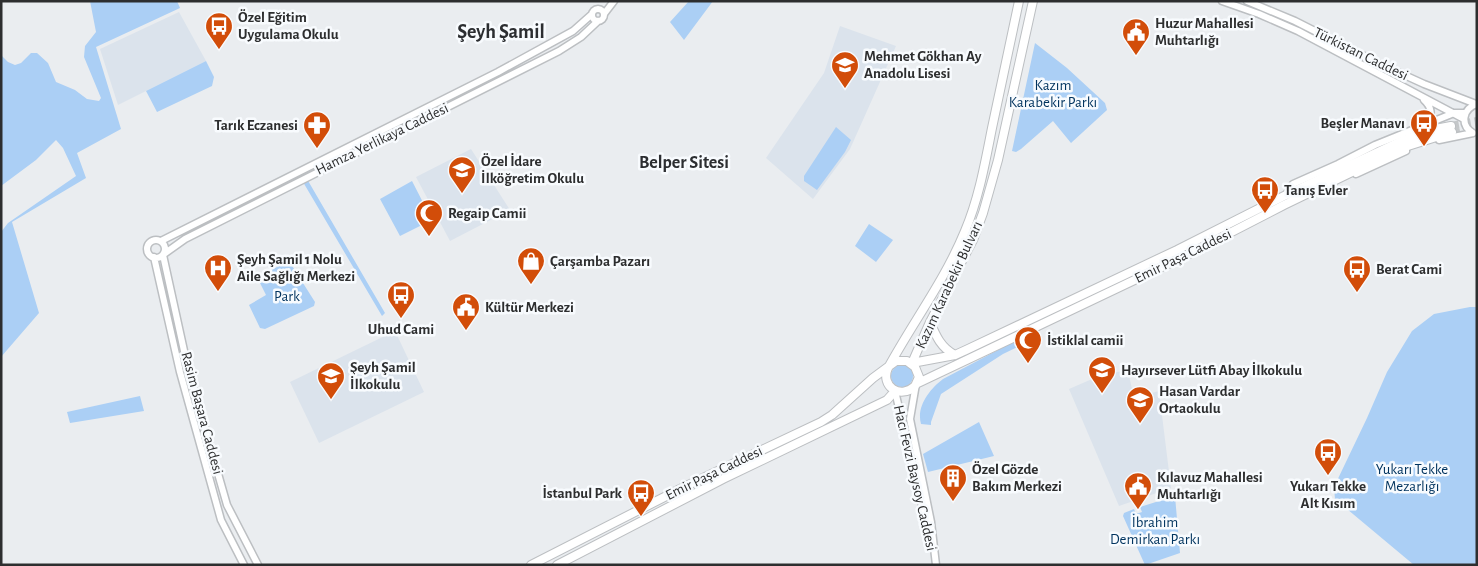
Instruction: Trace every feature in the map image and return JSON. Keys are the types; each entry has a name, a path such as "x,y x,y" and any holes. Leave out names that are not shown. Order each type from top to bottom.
{"main road":[{"name":"Kazım Karabekir Bulvarı","path":"888,368 949,265 973,210 983,173 1020,1"},
{"name":"Kazım Karabekir Bulvarı","path":"912,363 930,322 973,240 983,213 998,160 1033,1"},
{"name":"Emir Paşa Caddesi","path":"912,363 955,355 1404,140 1430,130 1451,129 1408,146 1299,197 1185,256 916,384"},
{"path":"930,322 937,339 955,355"},
{"path":"898,360 912,363 918,374 916,384 907,392 895,391 887,381 886,373 888,368 898,360"},
{"name":"Emir Paşa Caddesi","path":"531,565 684,487 832,416 873,378 888,368"},
{"name":"Emir Paşa Caddesi","path":"557,565 723,479 887,400 895,391"}],"street":[{"path":"603,1 593,11 591,15 593,20 603,19 604,14 614,1"},
{"name":"Türkistan Caddesi","path":"1222,1 1298,31 1454,113 1465,116"},
{"name":"Türkistan Caddesi","path":"1247,1 1295,21 1416,80 1476,104"},
{"path":"597,9 601,10 604,14"},
{"name":"Hamza Yerlikaya Caddesi","path":"161,241 498,72 573,31 591,15"},
{"name":"Hamza Yerlikaya Caddesi","path":"164,254 185,239 220,221 559,51 581,37 598,21"},
{"path":"1286,196 1293,184 1428,121 1431,112 1429,105 1420,95"},
{"path":"1475,133 1466,127 1465,116 1470,107 1476,104"},
{"path":"1414,128 1454,113"},
{"path":"1299,197 1316,193 1411,149 1443,138 1475,133"},
{"path":"153,240 161,241 165,246 164,254 154,258 148,252 148,245 153,240"},
{"name":"Rasim Başara Caddesi","path":"164,254 188,369 227,505 258,565"},
{"name":"Rasim Başara Caddesi","path":"154,258 180,372 221,520 244,565"},
{"name":"Hacı Fevzi Baysoy Caddesi","path":"916,384 910,419 931,522 935,565"},
{"name":"Hacı Fevzi Baysoy Caddesi","path":"895,391 935,565"}],"shaded area":[{"path":"179,12 206,61 118,105 100,49"},
{"path":"840,26 896,46 850,149 813,199 766,158 824,73"},
{"name":"Özel İdare İlköğretim Okulu","path":"471,149 510,210 450,241 416,177"},
{"path":"395,331 424,392 319,443 290,382"},
{"path":"1128,371 1134,398 1159,391 1171,488 1119,506 1069,389 1106,373"}],"green space":[{"path":"90,1 177,1 180,8 96,47 121,129 77,153 86,178 12,222 39,313 1,357 1,232 8,223 76,176 63,148 56,140 36,160 1,186 1,55 8,62 15,65 21,63 31,53 37,53 48,63 56,82 75,90 87,99 99,101 101,98 84,57 85,46 96,32"},
{"path":"689,1 713,1 684,40 670,22"},
{"name":"Kazım Karabekir Parkı","path":"1035,43 1067,68 1105,103 1107,110 1071,143 1053,121 1016,152 1012,151"},
{"path":"206,61 214,77 212,86 157,112 146,91"},
{"path":"836,127 851,140 845,152 817,190 804,181 804,176"},
{"path":"307,179 385,313 382,316 303,182"},
{"path":"412,181 432,220 400,236 380,199"},
{"path":"869,224 893,240 876,262 855,246"},
{"name":"Park","path":"289,261 315,302 314,306 265,329 260,328 249,305 266,295 257,277"},
{"name":"Yukarı Tekke Mezarlığı","path":"1477,307 1477,565 1414,565 1335,499 1334,487 1387,372 1412,331 1434,314"},
{"path":"1032,332 1036,338 1003,354 941,394 931,425 921,424 920,411 922,404 933,388 943,379"},
{"path":"902,365 910,368 913,376 910,384 902,387 894,384 891,376 894,368"},
{"path":"140,396 144,411 70,423 67,412"},
{"path":"979,422 994,456 928,472 923,454"},
{"name":"İbrahim Demirkan Parkı","path":"1175,496 1180,553 1145,565 1123,516 1124,513 1134,509 1136,514 1142,512 1140,507"}],"tunnel":[{"path":"1451,126 1477,121"},
{"path":"1452,132 1477,127"}],"place":[{"name":"Özel Eğitim Uygulama Okulu","path":"219,50"},
{"name":"Huzur Mahallesi Muhtarlığı","path":"1136,56"},
{"name":"Mehmet Gökhan Ay Anadolu Lisesi","path":"845,89"},
{"name":"Beşler Manavı","path":"1424,147"},
{"name":"Tarık Eczanesi","path":"317,149"},
{"name":"Özel İdare İlköğretim Okulu","path":"462,194"},
{"name":"Tanış Evler","path":"1265,214"},
{"name":"Regaip Camii","path":"429,237"},
{"name":"Çarşamba Pazarı","path":"531,285"},
{"name":"Şeyh Şamil 1 Nolu Aile Sağlığı Merkezi","path":"218,292"},
{"name":"Berat Cami","path":"1357,293"},
{"name":"Uhud Cami","path":"401,319"},
{"name":"Kültür Merkezi","path":"466,331"},
{"name":"İstiklal camii","path":"1028,364"},
{"name":"Hayırsever Lütfi Abay İlkokulu","path":"1102,394"},
{"name":"Şeyh Şamil İlkokulu","path":"331,400"},
{"name":"Hasan Vardar Ortaokulu","path":"1140,424"},
{"name":"Yukarı Tekke Alt Kısım","path":"1328,476"},
{"name":"Özel Gözde Bakım Merkezi","path":"953,502"},
{"name":"Kılavuz Mahallesi Muhtarlığı","path":"1138,510"},
{"name":"İstanbul Park","path":"641,517"}],"district":[{"name":"Şeyh Şamil","path":"501,32"},
{"name":"Belper Sitesi","path":"684,163"}]}
